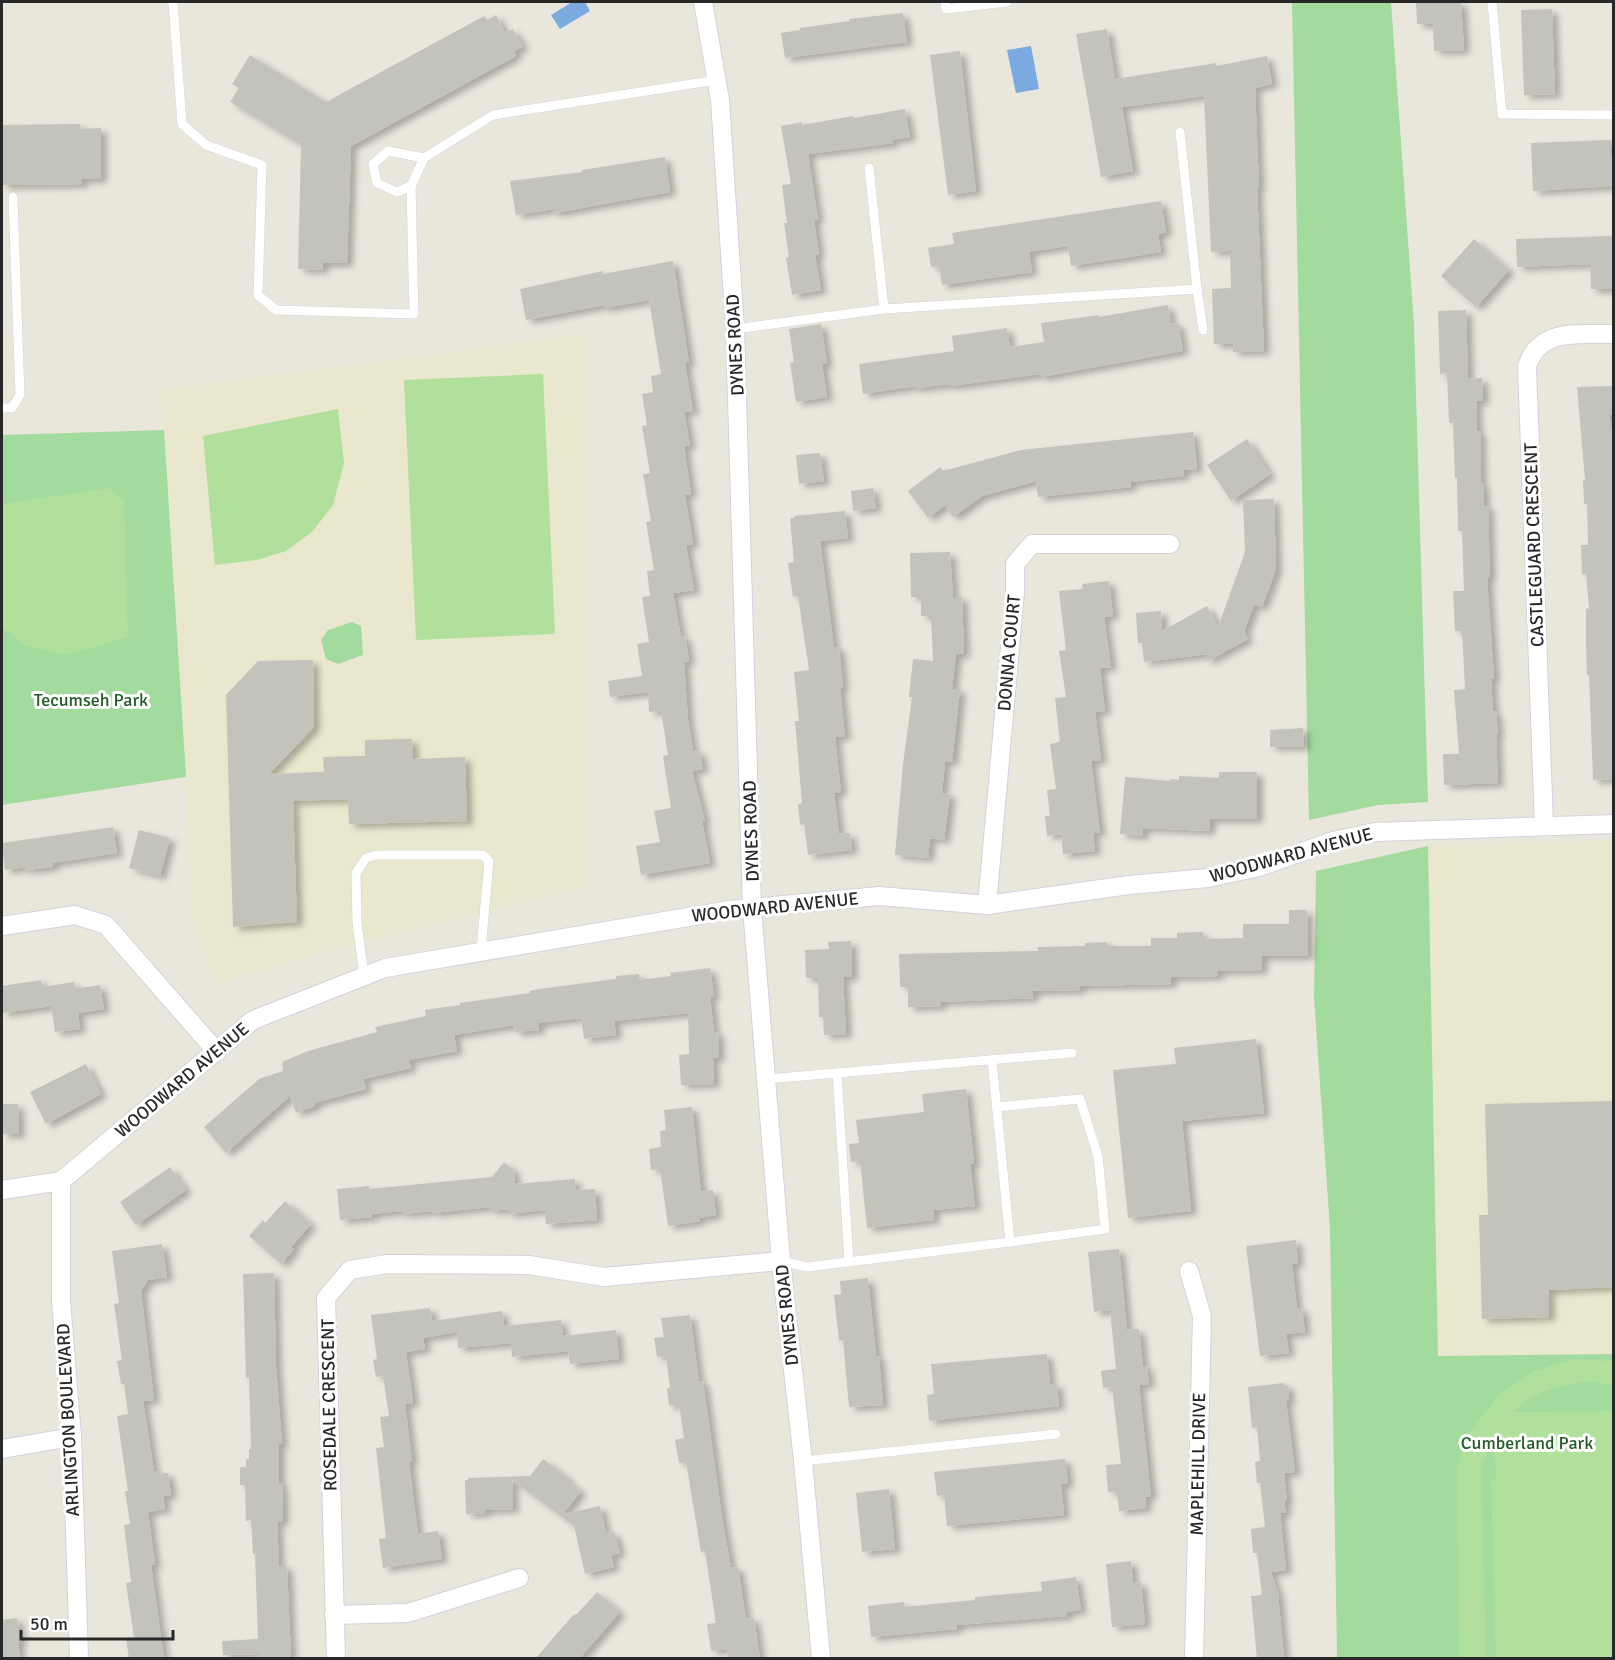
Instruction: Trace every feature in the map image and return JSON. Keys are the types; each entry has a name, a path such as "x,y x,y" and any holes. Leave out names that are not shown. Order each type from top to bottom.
{"street":[{"name":"DYNES ROAD","path":"704,2 720,100 735,329 752,908 781,1261 803,1461 821,1659"},
{"name":"CASTLEGUARD CRESCENT","path":"1544,825 1527,366 1532,354 1541,343 1553,337 1614,334"},
{"name":"DONNA COURT","path":"987,905 1015,592 1015,564 1032,544 1170,544"},
{"name":"WOODWARD AVENUE","path":"61,1181 253,1020 385,968 481,950 730,910 879,896 987,905 1129,885 1208,878 1259,867 1333,841 1375,832 1614,824"},
{"path":"2,926 75,915 106,925 217,1052"},
{"path":"2,1190 61,1181"},
{"name":"ARLINGTON BOULEVARD","path":"61,1181 61,1300 72,1437 79,1659"},
{"name":"ROSEDALE CRESCENT","path":"336,1659 326,1298 350,1270 387,1263 529,1265 604,1277 781,1261"},
{"name":"MAPLEHILL DRIVE","path":"1189,1270 1202,1316 1194,1659"},
{"path":"2,1449 72,1437"},
{"path":"334,1615 408,1613 519,1578"}],"lane":[{"path":"173,2 182,124 206,145 262,165 258,295 276,310 414,314 411,186 424,158 493,115 717,80"},
{"path":"945,2 946,9 1007,2"},
{"path":"1492,2 1502,114 1614,115"},
{"path":"1180,132 1203,330"},
{"path":"411,186 397,192 377,183 373,164 387,151 424,158"},
{"path":"869,168 884,309"},
{"path":"2,408 12,408 20,395 13,197"},
{"path":"735,329 884,309 1197,289"},
{"path":"364,976 357,922 356,873 366,858 377,855 483,855 489,861 481,950"},
{"path":"766,1079 1072,1053"},
{"path":"992,1060 1010,1242"},
{"path":"837,1073 849,1262"},
{"path":"781,1261 807,1267 1105,1229 1098,1156 1080,1099 996,1107"},
{"path":"803,1461 1056,1434"}],"shaded area":[{"path":"586,334 586,887 336,949 217,984 193,924 186,777 160,390"},
{"path":"1613,840 1613,1354 1438,1356 1428,846"}],"green space":[{"path":"1292,2 1391,2 1414,325 1428,802 1378,805 1309,820"},
{"path":"543,374 555,634 416,640 404,380"},
{"path":"338,409 344,463 333,505 312,532 286,551 257,560 215,565 203,436"},
{"name":"Tecumseh Park","path":"164,430 186,777 2,805 2,435"},
{"path":"109,488 124,500 128,637 67,655 26,646 2,627 2,504"},
{"path":"352,622 361,626 363,655 338,664 326,659 321,640 328,630"},
{"path":"1428,846 1438,1356 1613,1354 1613,1658 1337,1658 1330,1229 1314,997 1316,871"},
{"name":"Cumberland Park","path":"1575,1359 1613,1361 1613,1386 1588,1382 1556,1387 1528,1400 1513,1412 1613,1411 1613,1658 1496,1658 1491,1479 1496,1479 1494,1436 1481,1469 1486,1658 1459,1658 1457,1468 1472,1428 1499,1395 1534,1371"}],"water":[{"path":"572,2 585,2 590,11 560,29 551,15"},
{"path":"1031,46 1039,89 1016,93 1007,50"}],"building":[{"path":"1416,2 1461,2 1464,50 1434,51 1433,24 1417,24"},
{"path":"1552,9 1555,94 1524,95 1521,10"},
{"path":"903,13 907,42 785,58 781,33 850,21 849,19"},
{"path":"496,15 505,33 513,29 523,47 514,51 516,56 351,146 347,263 323,263 322,270 298,269 301,145 230,102 239,88 232,84 250,55 326,102 484,16 487,20"},
{"path":"1107,29 1115,79 1216,63 1216,66 1267,56 1272,84 1255,88 1264,351 1233,352 1233,344 1214,344 1212,289 1231,288 1230,251 1211,252 1204,96 1122,107 1133,171 1101,177 1076,34"},
{"path":"960,51 976,191 948,195 930,55"},
{"path":"905,109 910,137 892,140 893,143 808,154 818,219 814,220 819,255 815,255 821,290 792,295 786,258 789,257 782,185 791,184 781,126 802,122 802,125 853,116 854,118"},
{"path":"80,124 81,129 101,128 101,179 82,179 82,184 2,185 2,125"},
{"path":"1611,140 1611,154 1614,154 1614,186 1533,191 1531,143"},
{"path":"665,157 670,192 554,213 553,209 516,215 510,181 582,172 582,170"},
{"path":"1161,201 1166,232 1158,234 1161,252 1071,266 1068,247 1060,247 1029,252 1032,272 942,285 939,266 931,267 928,248 954,244 952,233"},
{"path":"1614,236 1614,289 1591,289 1590,264 1517,267 1516,239"},
{"path":"1474,239 1509,270 1476,307 1441,276"},
{"path":"673,261 689,362 685,363 693,411 684,412 690,445 684,446 691,494 685,495 693,544 686,545 694,590 673,593 681,637 685,636 689,661 684,662 688,720 693,751 699,750 703,769 692,771 705,821 702,821 710,863 641,875 636,846 660,842 654,811 671,808 663,756 668,755 661,711 649,712 648,692 610,697 608,681 642,676 637,644 649,642 642,597 650,596 647,571 654,570 646,522 651,521 643,474 650,473 642,426 647,425 642,394 653,392 651,376 661,374 649,300 605,308 605,305 526,320 520,289 603,271 603,274"},
{"path":"1168,305 1171,324 1178,323 1183,351 1041,377 1041,374 950,386 950,384 916,388 915,386 863,394 859,364 954,351 952,336 1007,328 1010,347 1044,342 1041,323 1099,315 1099,317"},
{"path":"1466,310 1468,379 1482,378 1483,401 1476,401 1477,431 1480,431 1484,506 1488,506 1490,577 1487,578 1494,679 1491,679 1493,711 1496,711 1498,735 1496,735 1498,783 1444,785 1443,754 1459,754 1454,690 1465,689 1462,631 1455,631 1453,591 1464,591 1462,531 1458,531 1453,423 1449,423 1447,373 1440,374 1438,311"},
{"path":"821,324 827,364 822,364 827,397 796,402 790,363 794,362 789,329"},
{"path":"1614,386 1614,414 1609,415 1614,448 1614,779 1593,780 1586,646 1586,609 1589,608 1586,574 1582,574 1581,545 1588,545 1587,504 1584,504 1583,480 1585,480 1577,387"},
{"path":"1193,432 1197,469 1183,470 1184,476 1130,482 1131,487 1038,497 1036,481 982,496 953,517 945,505 928,518 908,491 940,467 943,471 1021,450"},
{"path":"1247,439 1270,474 1231,501 1207,465"},
{"path":"820,453 824,481 799,484 796,455"},
{"path":"873,488 876,508 853,511 851,491"},
{"path":"1274,499 1276,569 1262,607 1254,604 1244,632 1248,639 1206,662 1208,654 1144,662 1142,643 1138,643 1136,613 1161,611 1162,631 1207,606 1218,627 1245,552 1243,500"},
{"path":"845,511 848,538 820,541 834,648 839,647 843,688 840,688 845,736 835,737 841,792 834,793 839,834 850,833 852,850 808,855 804,824 800,825 798,804 802,803 795,721 799,721 794,672 809,670 798,596 793,597 788,563 794,562 790,518"},
{"path":"950,552 953,597 962,597 964,654 956,654 952,689 960,689 952,762 945,761 942,793 950,794 944,840 930,838 928,858 895,855 912,697 909,697 913,659 933,661 931,616 921,616 921,597 911,597 910,553"},
{"path":"1109,581 1113,616 1104,617 1111,667 1100,668 1105,711 1095,712 1101,760 1091,761 1100,833 1093,832 1095,851 1063,854 1061,834 1047,836 1045,816 1050,816 1047,790 1056,789 1050,744 1060,742 1055,698 1066,697 1059,651 1066,650 1059,591 1083,589 1082,584"},
{"path":"313,660 314,727 269,774 324,772 323,757 365,756 365,740 412,739 413,759 465,757 467,821 349,824 348,799 293,801 297,922 233,927 226,695 258,661"},
{"path":"1303,728 1304,746 1270,747 1270,730"},
{"path":"1219,772 1257,772 1257,819 1210,819 1209,831 1143,828 1143,836 1120,834 1125,777 1170,781 1170,779 1179,780 1179,776 1219,778"},
{"path":"113,827 117,853 53,863 53,867 5,870 2,843"},
{"path":"139,830 170,838 160,876 129,868"},
{"path":"1289,910 1307,910 1308,956 1262,956 1262,970 1218,971 1218,976 1171,977 1171,984 1080,986 1080,990 1033,991 1033,998 940,1002 941,1006 908,1007 908,987 900,987 899,954 1038,951 1038,947 1085,946 1085,943 1107,942 1107,946 1151,946 1151,938 1177,938 1177,933 1203,932 1203,939 1243,938 1243,924 1289,924"},
{"path":"851,941 852,977 843,977 846,1034 824,1035 823,1017 819,1017 818,978 806,978 805,950 829,949 828,942"},
{"path":"710,968 714,996 710,997 714,1032 718,1032 719,1057 713,1058 714,1084 681,1085 679,1055 689,1054 688,1013 614,1021 616,1035 584,1039 581,1018 539,1023 539,1030 515,1032 514,1025 454,1035 457,1051 409,1060 411,1068 363,1079 366,1089 314,1103 315,1106 296,1113 290,1096 226,1153 204,1127 259,1079 283,1071 282,1062 308,1051 377,1032 375,1027 426,1016 425,1010 530,993 530,991 539,989 616,979 616,976 639,974 639,980"},
{"path":"41,980 42,987 74,982 75,989 100,985 104,1009 78,1013 80,1029 55,1032 51,1006 2,1013 2,986"},
{"path":"1256,1039 1264,1113 1182,1121 1191,1211 1128,1218 1113,1070 1176,1064 1174,1048"},
{"path":"86,1064 101,1094 46,1124 30,1092"},
{"path":"966,1089 974,1164 970,1164 975,1206 933,1210 934,1220 867,1228 860,1161 851,1162 849,1144 859,1143 856,1120 924,1112 922,1094"},
{"path":"1614,1101 1614,1287 1549,1290 1549,1317 1482,1319 1479,1215 1488,1215 1485,1104"},
{"path":"2,1104 18,1104 19,1134 2,1134"},
{"path":"692,1107 701,1192 713,1190 716,1215 699,1218 700,1221 668,1226 660,1169 651,1170 649,1149 661,1147 660,1131 666,1130 664,1110"},
{"path":"504,1162 514,1171 515,1184 575,1179 576,1190 595,1189 597,1220 546,1224 545,1210 508,1214 508,1209 491,1211 490,1207 432,1213 432,1211 402,1214 402,1211 340,1220 337,1189 369,1186 369,1189 492,1177"},
{"path":"170,1167 186,1190 136,1225 120,1202"},
{"path":"285,1201 311,1224 291,1247 294,1249 281,1264 249,1236 263,1220 265,1223"},
{"path":"1296,1240 1298,1263 1292,1264 1297,1309 1302,1308 1305,1332 1286,1334 1289,1353 1260,1356 1246,1246"},
{"path":"162,1244 167,1277 148,1280 141,1291 154,1400 143,1401 154,1471 158,1471 159,1474 168,1473 171,1495 163,1496 165,1509 148,1512 155,1565 151,1565 164,1659 129,1659 126,1638 134,1637 126,1583 131,1582 124,1525 130,1524 125,1491 128,1491 117,1416 128,1414 124,1384 121,1384 117,1361 122,1360 114,1304 119,1303 112,1251"},
{"path":"1119,1249 1127,1330 1139,1329 1143,1366 1147,1366 1149,1384 1139,1385 1151,1496 1145,1497 1146,1508 1119,1511 1117,1491 1108,1492 1106,1465 1121,1464 1112,1387 1103,1388 1101,1371 1116,1369 1110,1310 1094,1312 1088,1252"},
{"path":"274,1273 276,1366 282,1444 279,1444 279,1483 282,1483 283,1521 277,1522 279,1566 287,1566 291,1659 258,1659 258,1654 223,1655 222,1641 258,1639 255,1554 253,1554 251,1520 246,1521 245,1485 240,1485 240,1467 246,1467 246,1459 249,1459 249,1449 251,1449 243,1274"},
{"path":"868,1278 883,1405 849,1407 843,1340 839,1341 834,1295 841,1294 840,1281"},
{"path":"430,1308 432,1321 502,1311 504,1326 561,1320 563,1336 616,1330 619,1359 570,1364 568,1351 512,1357 511,1343 458,1348 457,1332 423,1338 425,1349 406,1352 413,1403 405,1404 418,1534 438,1531 442,1559 383,1568 379,1539 386,1538 376,1448 384,1447 380,1417 389,1416 383,1376 376,1377 373,1360 377,1359 371,1315"},
{"path":"690,1315 699,1382 703,1381 731,1568 738,1567 746,1619 754,1618 760,1659 728,1659 727,1649 711,1651 707,1624 716,1623 705,1551 701,1552 686,1462 679,1463 675,1440 684,1438 679,1404 669,1406 667,1388 670,1388 666,1356 657,1357 654,1338 664,1337 661,1318"},
{"path":"1047,1354 1050,1384 1057,1384 1059,1406 929,1421 927,1395 934,1394 931,1364"},
{"path":"1284,1383 1288,1386 1289,1400 1286,1401 1295,1472 1284,1473 1286,1513 1280,1513 1286,1570 1271,1572 1278,1594 1284,1659 1257,1659 1251,1596 1262,1595 1257,1553 1253,1553 1251,1529 1265,1527 1255,1462 1260,1461 1257,1427 1252,1428 1248,1387"},
{"path":"543,1459 581,1491 563,1514 600,1506 606,1533 614,1532 620,1553 611,1555 614,1567 585,1574 574,1526 512,1480 513,1509 485,1510 485,1513 466,1514 465,1480 468,1478 530,1476"},
{"path":"1065,1459 1068,1484 1061,1484 1064,1515 947,1526 944,1495 937,1496 934,1472"},
{"path":"889,1489 895,1549 862,1552 856,1493"},
{"path":"1131,1561 1133,1583 1141,1582 1145,1624 1112,1627 1106,1564"},
{"path":"1076,1577 1081,1610 1067,1612 1067,1616 957,1625 957,1629 871,1637 868,1606 904,1602 904,1607 1042,1591 1041,1582"},
{"path":"597,1592 620,1612 579,1659 535,1659 574,1614 576,1615"},
{"path":"17,1618 21,1642 18,1642 20,1659 2,1659 2,1620"}]}
